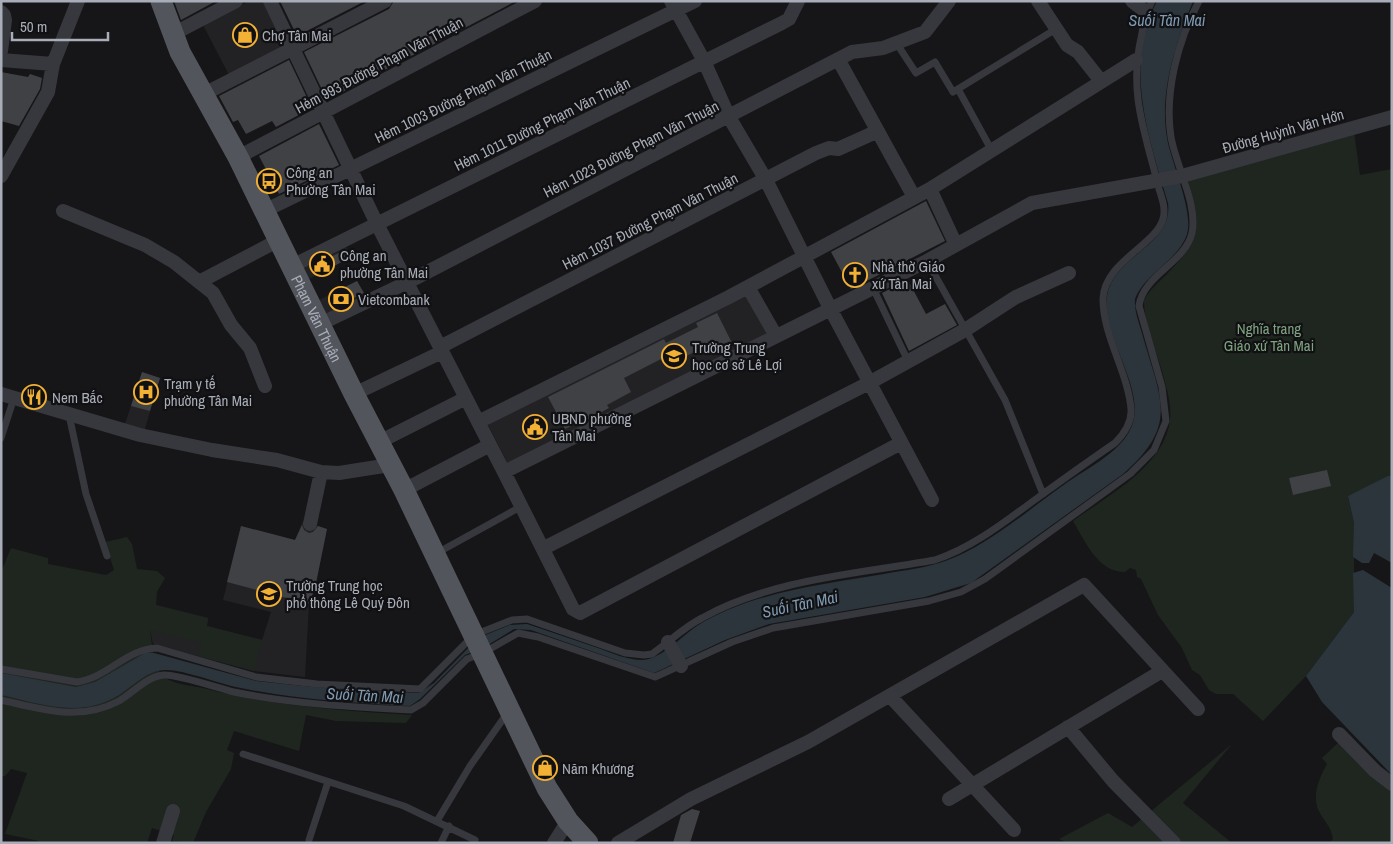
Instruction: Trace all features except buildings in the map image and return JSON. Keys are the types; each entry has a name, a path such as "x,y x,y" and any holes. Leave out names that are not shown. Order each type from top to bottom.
{"main road":[{"name":"Phạm Văn Thuận","path":"161,1 173,34 202,95 238,157 354,394 404,490 547,788 568,821 588,843"}],"street":[{"path":"1,176 48,92 53,64 78,1"},
{"path":"173,34 236,1"},
{"path":"270,1 377,224 544,548 573,609 580,613 901,443"},
{"path":"202,95 385,1"},
{"name":"Hẻm 993 Đường Phạm Văn Thuận","path":"238,157 535,1"},
{"name":"Hẻm 1003 Đường Phạm Văn Thuận","path":"264,212 674,6 695,1"},
{"name":"Hẻm 1011 Đường Phạm Văn Thuận","path":"292,266 789,19 798,1"},
{"name":"Hẻm 1023 Đường Phạm Văn Thuận","path":"320,324 408,282 852,52 883,48 925,32 949,1"},
{"path":"1038,1 1066,45 1078,52 1101,81"},
{"path":"1132,1 1149,7"},
{"path":"674,6 704,61 729,117 766,180 831,310 932,500"},
{"path":"1,12 4,14 5,20 1,51"},
{"path":"838,59 914,197"},
{"path":"1,60 53,64"},
{"path":"478,422 748,286 930,189 1136,60"},
{"name":"Đường Huỳnh Văn Hớn","path":"1158,185 1182,176 1392,117"},
{"name":"Hẻm 1037 Đường Phạm Văn Thuận","path":"354,394 816,154 829,148 838,149 878,131"},
{"path":"504,472 831,310 927,261 1032,203 1158,185"},
{"path":"930,189 956,245"},
{"path":"63,210 146,246 174,262 213,293 231,325 250,348 265,386"},
{"path":"199,282 279,240"},
{"path":"544,548 869,383 965,330 1016,297 1069,273"},
{"path":"748,286 776,336"},
{"path":"8,396 140,434 212,450 277,460 321,472 339,473 390,464"},
{"path":"379,442 466,398"},
{"path":"404,490 490,445"},
{"path":"310,524 321,472"},
{"path":"618,843 691,799 808,742 1084,585 1198,710"},
{"path":"668,642 681,666"},
{"path":"949,799 1162,671"},
{"path":"890,696 1014,830"},
{"path":"1068,728 1113,781 1174,843"},
{"path":"1339,734 1375,771 1392,784"},
{"path":"163,843 173,812"},
{"path":"554,843 568,821"}],"lane":[{"path":"1,700 73,714 98,710 112,704 153,678 166,674 234,691 295,702 411,710 422,703 467,659 479,644 511,636 525,633 648,677 660,676 738,640 774,628 930,601 973,587 1130,474 1145,461 1158,442 1166,421 1166,412 1162,387 1139,306 1140,300 1148,287 1179,256 1191,235 1193,218 1171,137 1170,100 1179,49 1199,1"},
{"path":"1,668 77,682 87,681 124,659 145,649 156,648 256,677 317,684 420,689 479,644 520,619 527,619 634,655 652,654 700,618 751,596 803,583 935,560 948,556 992,531 1115,443 1130,420 1131,410 1104,316 1104,292 1109,279 1161,225 1164,210 1136,97 1136,60 1149,7"},
{"path":"897,44 916,73 935,62 953,92 1056,29"},
{"path":"958,89 992,151"},
{"path":"927,261 1012,416 1043,494"},
{"path":"873,288 908,361"},
{"path":"1,438 8,396"},
{"path":"69,414 86,494 107,556"},
{"path":"434,554 522,506"},
{"path":"437,821 470,766 509,710"},
{"path":"243,754 404,806 475,840"},
{"path":"309,840 328,782"},
{"path":"441,843 449,826"}],"shaded area":[{"name":"Chợ Tân Mai","path":"249,1 265,1 288,45 229,75 203,25"},
{"name":"Công an phường Tân Mai","path":"345,245 351,257 307,280 300,267"},
{"name":"Vietcombank","path":"357,281 365,297 325,317 317,301"},
{"name":"Trường Trung học cơ sở Lê Lợi","path":"745,293 769,335 509,466 487,423"},
{"name":"Trạm y tế phường Tân Mai","path":"142,372 160,378 144,432 124,427"},
{"name":"Trường Trung học phổ thông Lê Quý Đôn","path":"303,521 327,529 315,588 309,604 305,677 254,671 153,644 150,630 156,605 208,618 207,626 262,640 271,612 223,600 241,526 295,540"}],"green space":[{"name":"Nghĩa trang Giáo xứ Tân Mai","path":"1354,132 1360,175 1392,169 1392,476 1348,496 1354,523 1354,612 1306,676 1263,721 1233,694 1216,694 1209,690 1200,675 1192,670 1182,648 1158,615 1141,579 1137,577 1136,570 1130,568 1125,572 1116,571 1100,562 1088,547 1073,521 1117,490 1146,466 1158,452 1166,437 1170,420 1169,401 1148,327 1144,301 1151,290 1179,261 1193,240 1196,231 1196,221 1188,179"},
{"path":"127,537 132,544 137,569 157,571 165,578 157,592 156,605 208,618 207,626 262,640 254,671 198,656 202,643 150,630 156,664 162,675 167,679 181,684 284,704 412,715 406,723 336,721 306,715 299,751 234,731 227,750 234,753 231,769 206,812 193,843 172,841 174,835 152,828 147,843 39,843 39,841 5,834 27,773 11,769 5,776 1,776 1,572 11,548 48,558 48,564 106,575 114,570 105,542"},
{"path":"1340,741 1392,789 1392,843 1329,843 1333,839 1332,835 1318,809 1316,796 1321,776 1327,764 1322,758"},
{"path":"1232,744 1183,803 1232,843 1068,843 1059,839 1108,813 1132,827"}],"water":[{"name":"Suối Tân Mai","path":"1157,1 1193,1 1175,51 1165,103 1167,138 1185,200 1188,225 1187,234 1176,252 1146,282 1135,299 1135,309 1159,395 1161,411 1159,426 1141,457 1123,474 971,583 925,597 769,624 725,640 654,673 531,630 514,629 483,648 465,655 420,699 410,706 344,702 279,695 236,687 172,670 153,673 119,695 105,702 90,706 76,708 61,707 1,695 1,673 76,687 95,682 145,653 154,653 256,681 313,687 419,693 434,683 478,638 510,625 527,624 625,658 636,660 649,659 671,647 705,621 749,602 806,587 932,565 964,553 994,536 1065,484 1109,455 1129,432 1134,416 1134,398 1109,323 1107,305 1109,288 1115,276 1155,239 1163,228 1167,217 1168,203 1147,128 1141,76 1142,51 1147,25"},
{"path":"1388,476 1392,476 1392,563 1374,553 1369,563 1362,563 1353,557 1354,523 1348,496"},
{"path":"1363,570 1392,588 1392,775 1322,702 1306,676 1354,612 1353,573"}],"place":[{"name":"Chợ Tân Mai","path":"245,35"},
{"name":"Công an Phường Tân Mai","path":"269,181"},
{"name":"Công an phường Tân Mai","path":"322,264"},
{"name":"Nhà thờ Giáo xứ Tân Mai","path":"855,275"},
{"name":"Vietcombank","path":"341,299"},
{"name":"Trường Trung học cơ sở Lê Lợi","path":"674,356"},
{"name":"Trạm y tế phường Tân Mai","path":"146,392"},
{"name":"Nem Bắc","path":"34,397"},
{"name":"UBND phường Tân Mai","path":"535,427"},
{"name":"Trường Trung học phổ thông Lê Quý Đôn","path":"269,594"},
{"name":"Năm Khương","path":"545,768"}]}
